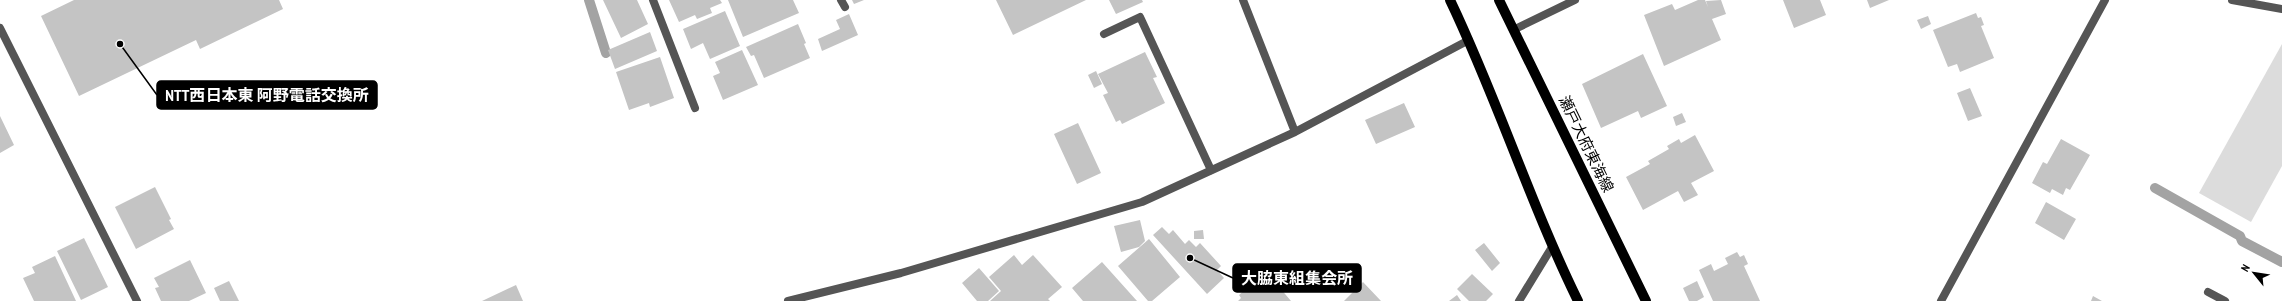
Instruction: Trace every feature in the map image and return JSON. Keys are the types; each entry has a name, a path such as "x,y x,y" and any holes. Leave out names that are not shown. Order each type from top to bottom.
{"main road":[{"path":"1450,0 1469,40 1552,247 1578,301"},
{"name":"瀬戸大府東海線","path":"1499,0 1646,301"}],"street":[{"path":"653,0 695,108"},
{"path":"1243,0 1295,132"},
{"path":"1514,30 1575,0"},
{"path":"1941,301 2105,0"},
{"path":"2232,0 2282,9"},
{"path":"1104,34 1140,17 1211,170"},
{"path":"0,28 137,301"},
{"path":"788,301 901,273 1142,202 1295,132 1469,40"},
{"path":"1519,301 1552,247"},
{"path":"2208,292 2224,301"}],"shaded area":[{"path":"2282,44 2282,166 2251,222 2199,193"}],"building":[{"path":"74,0 279,0 283,9 200,49 196,40 79,96 41,16"},
{"path":"603,0 637,0 648,24 621,38"},
{"path":"669,0 720,0 722,3 710,8 712,13 697,19 695,15 679,22"},
{"path":"728,0 793,0 799,13 743,37"},
{"path":"852,0 864,0 854,4"},
{"path":"996,0 1086,0 1013,35"},
{"path":"1109,0 1142,0 1143,2 1116,14"},
{"path":"1698,0 1705,0 1708,7 1706,1 1721,0 1726,14 1712,19 1721,40 1664,66 1644,15 1672,4 1675,10"},
{"path":"1783,0 1820,0 1826,15 1794,28"},
{"path":"1867,0 1889,0 1870,8"},
{"path":"725,11 740,46 710,59 703,43 691,49 683,29"},
{"path":"1976,13 1978,18 1981,17 1984,25 1981,26 1994,58 1960,72 1957,64 1948,67 1933,30"},
{"path":"849,14 858,35 822,51 818,39 840,29 836,20"},
{"path":"1928,16 1931,24 1921,29 1917,20"},
{"path":"798,24 806,43 804,44 810,58 764,78 754,55 751,56 746,47"},
{"path":"650,32 657,51 615,69 608,50"},
{"path":"742,50 758,85 723,100 713,76 720,73 715,62"},
{"path":"1145,52 1157,77 1153,78 1165,103 1122,124 1120,120 1116,122 1103,95 1108,93 1098,74"},
{"path":"1643,54 1667,106 1641,118 1638,111 1601,128 1582,84"},
{"path":"660,57 674,98 650,107 649,103 629,110 616,72"},
{"path":"1096,71 1102,84 1094,88 1088,75"},
{"path":"1970,88 1982,116 1968,121 1957,93"},
{"path":"1404,103 1415,127 1376,144 1365,120"},
{"path":"1682,113 1686,122 1676,126 1673,117"},
{"path":"0,116 14,145 0,153"},
{"path":"1078,123 1101,173 1077,184 1054,134"},
{"path":"1695,135 1714,171 1691,183 1698,195 1684,202 1678,191 1643,210 1626,177 1650,164 1648,161 1669,149 1667,146 1679,139 1681,143"},
{"path":"2061,139 2090,155 2070,190 2066,188 2063,195 2052,189 2050,193 2032,183 2043,162 2047,164"},
{"path":"155,187 171,219 169,220 174,229 136,249 115,207"},
{"path":"2046,202 2076,219 2064,240 2035,223"},
{"path":"1140,220 1145,241 1139,247 1121,252 1114,226"},
{"path":"1162,227 1169,234 1173,230 1185,244 1189,240 1196,247 1200,243 1221,266 1217,270 1224,278 1207,294 1153,235"},
{"path":"1203,230 1204,239 1194,239 1194,231"},
{"path":"84,238 108,287 81,300 57,251"},
{"path":"1149,239 1180,277 1152,301 1148,301 1118,266"},
{"path":"1484,243 1500,263 1492,271 1475,250"},
{"path":"1737,252 1740,257 1744,255 1748,264 1744,266 1760,301 1713,301 1699,270 1711,264 1714,271 1728,264 1725,258"},
{"path":"1014,255 1022,265 1033,255 1062,287 1048,299 1050,301 990,301 1001,291 989,277"},
{"path":"55,256 76,301 34,301 23,278 35,273 32,267"},
{"path":"190,260 206,293 189,301 161,301 155,288 159,287 154,278"},
{"path":"1102,262 1137,301 1083,301 1072,288"},
{"path":"979,268 999,291 988,301 977,301 962,283"},
{"path":"1268,274 1291,301 1238,301 1241,298 1239,295 1255,281 1257,284"},
{"path":"1472,274 1493,294 1486,301 1469,301 1457,289"},
{"path":"229,281 239,301 220,301 214,288"},
{"path":"1697,281 1704,297 1697,301 1689,301 1683,288"},
{"path":"1363,282 1381,301 1344,301"},
{"path":"516,285 523,301 482,301"},
{"path":"1457,295 1461,301 1449,301"},
{"path":"2093,296 2102,301 2091,301"}],"waterway":[{"path":"589,0 606,53"},
{"path":"2155,188 2240,236 2242,241 2282,262"}],"place":[{"name":"NTT西日本東 阿野電話交換所","path":"120,44"},
{"name":"大脇東組集会所","path":"1190,258"}]}
